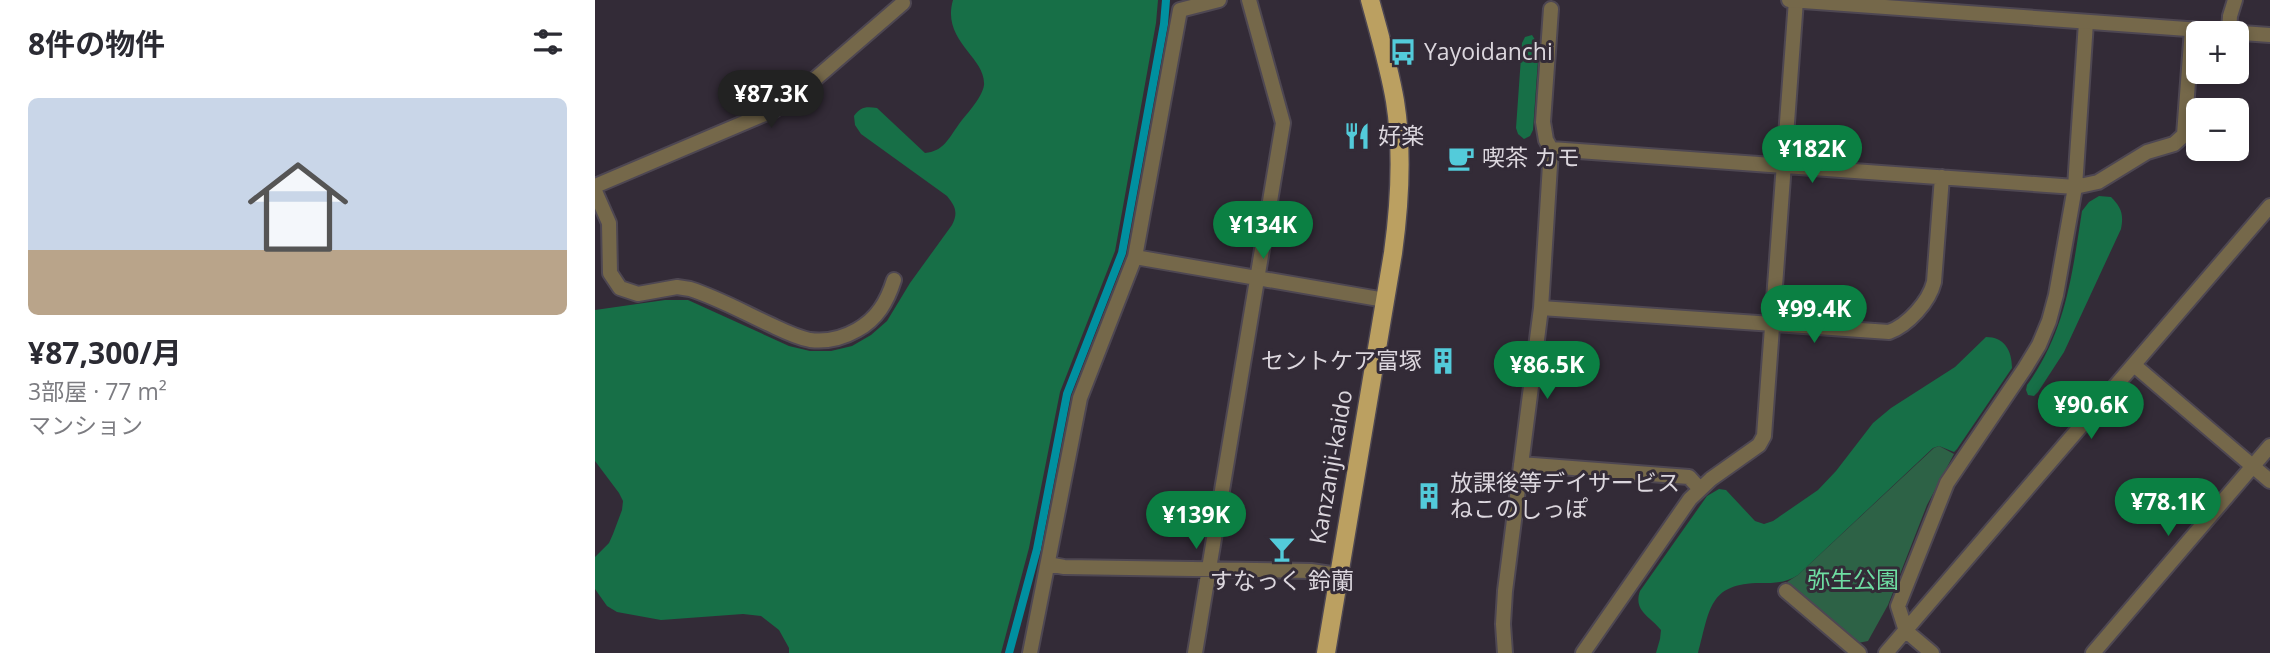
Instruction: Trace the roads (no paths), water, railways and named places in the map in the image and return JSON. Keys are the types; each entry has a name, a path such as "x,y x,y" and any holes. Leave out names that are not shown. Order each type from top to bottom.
{"main road":[{"name":"Kanzanji-kaido","path":"1326,653 1397,223 1400,163 1395,102 1370,0"}],"street":[{"path":"1030,653 1080,398 1135,257 1180,10 1219,0"},
{"path":"1195,653 1283,123 1249,0"},
{"path":"1789,0 2186,29"},
{"path":"1583,653 1699,488 1752,451 1764,436 1796,0"},
{"path":"2230,21 2235,0"},
{"path":"595,186 774,110 800,92 903,4"},
{"path":"1505,653 1503,608 1541,308 1551,149 1546,141 1543,122 1551,9"},
{"path":"1932,653 1906,631 1898,606 1935,509 1962,459 2039,345 2049,321 2075,187 2086,22"},
{"path":"2249,33 2270,35"},
{"path":"1551,149 2075,187 2098,182 2147,152 2174,145 2184,135 2188,84"},
{"path":"1541,308 1880,333 1897,329 1932,293 1942,177"},
{"path":"595,191 609,223 610,273 620,288 629,292 677,287 690,289 793,335 811,340 830,340 848,335 864,326 878,313 888,298 894,280"},
{"path":"1886,653 2270,206"},
{"path":"1135,257 1385,300"},
{"path":"2134,365 2270,481"},
{"path":"2093,653 2270,446"},
{"path":"1521,464 1689,477 1699,488"},
{"path":"1048,564 1065,567 1311,570 1338,575"},
{"path":"1786,591 1859,653"}],"waterway":[{"path":"1009,653 1037,549 1067,394 1122,253 1164,24 1166,0"}],"place":[{"name":"Yayoidanchi","path":"1403,52"},
{"name":"好楽","path":"1357,136"},
{"name":"喫茶 カモ","path":"1461,158"},
{"name":"セントケア富塚","path":"1443,361"},
{"name":"放課後等デイサービス ねこのしっぽ","path":"1429,496"},
{"name":"すなっく 鈴蘭","path":"1282,549"}],"park label":[{"name":"弥生公園","path":"1853,580"}]}
